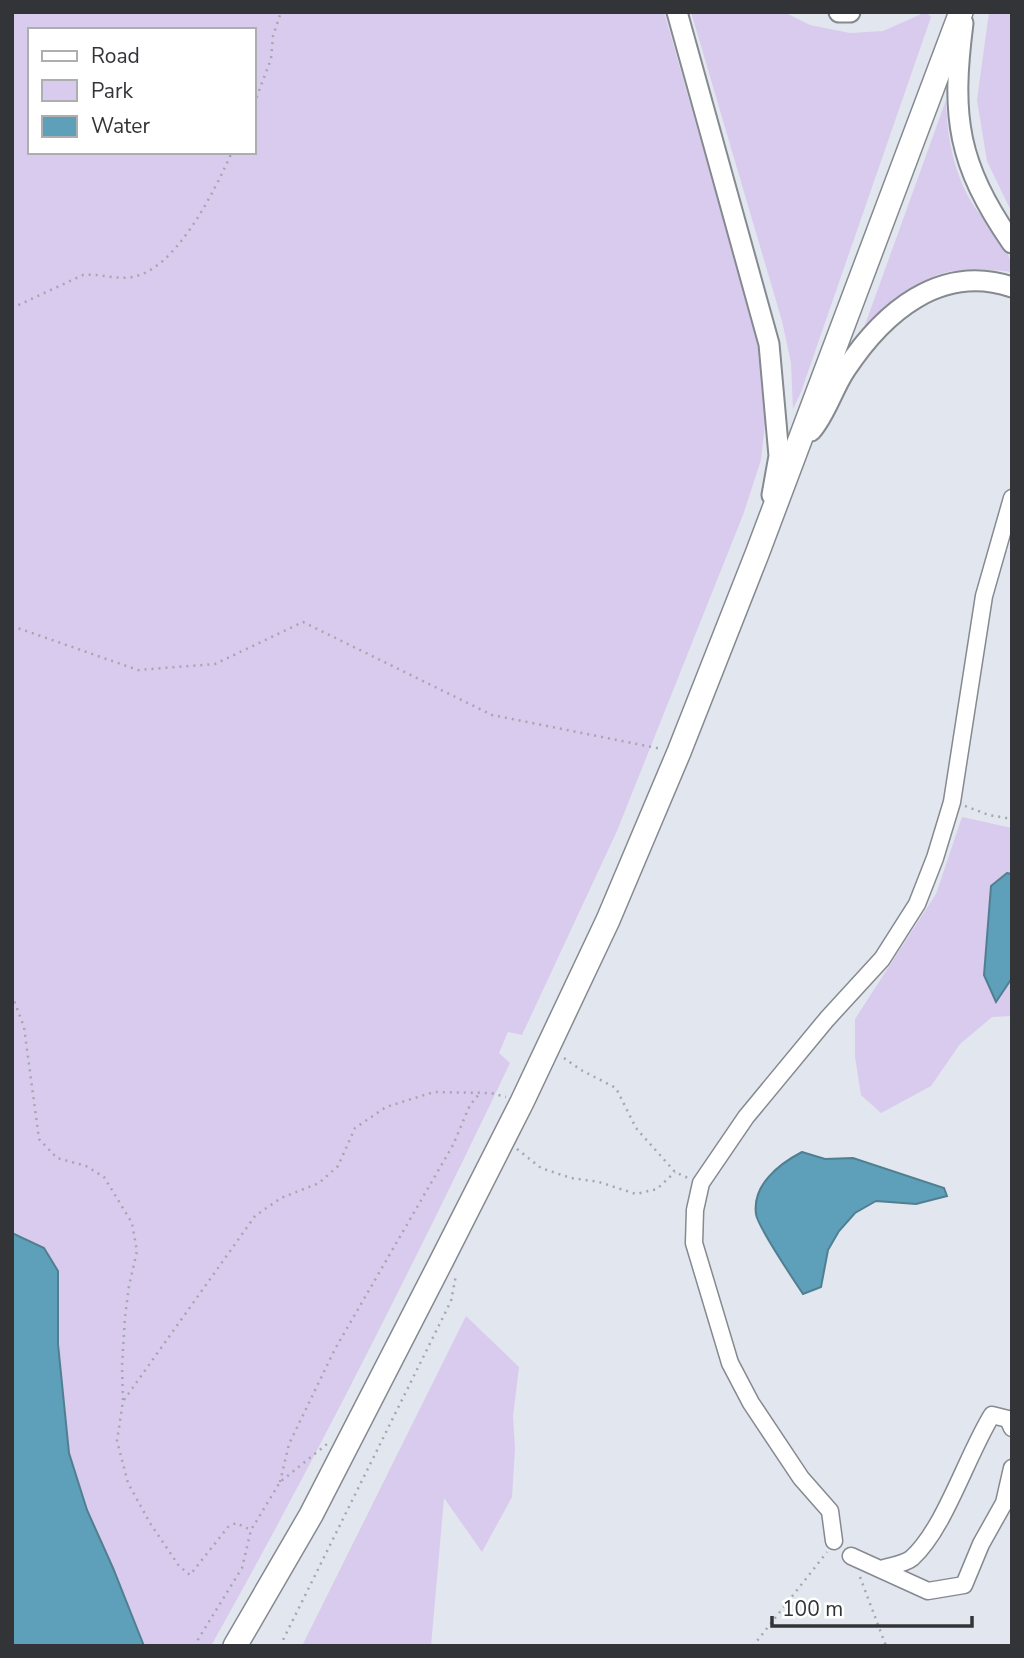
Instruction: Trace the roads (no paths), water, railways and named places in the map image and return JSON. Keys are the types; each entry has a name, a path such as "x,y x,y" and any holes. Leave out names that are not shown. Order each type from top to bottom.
{"highway":[{"path":"235,1646 311,1515 504,1139 608,920 679,752 757,554 963,12"}],"main road":[{"path":"677,12 769,344 779,456 757,554"},
{"path":"839,12 850,12"},
{"path":"963,12 956,74 958,122 967,159 979,188 1012,243"},
{"path":"800,442 814,427 846,368 876,330 919,295 939,285 973,280 1012,287"}],"street":[{"path":"834,1541 830,1511 794,1468 751,1403 730,1363 694,1242 695,1210 701,1184 746,1118 827,1019 882,959 917,904 952,802 984,596 1012,498"},
{"path":"881,1569 911,1560 932,1531 992,1415 1008,1419 1012,1429"},
{"path":"851,1556 928,1591 964,1585 981,1544 1004,1503 1012,1468"}],"water":[{"path":"1007,873 1012,874 1012,978 996,1002 984,975 991,886"},
{"path":"802,1152 825,1159 853,1158 944,1188 947,1196 916,1204 876,1201 855,1213 839,1231 828,1250 821,1287 803,1294 777,1254 756,1214 758,1194 763,1185 776,1169"},
{"path":"12,1233 44,1248 58,1271 58,1344 69,1453 87,1510 144,1646 12,1646"}]}
